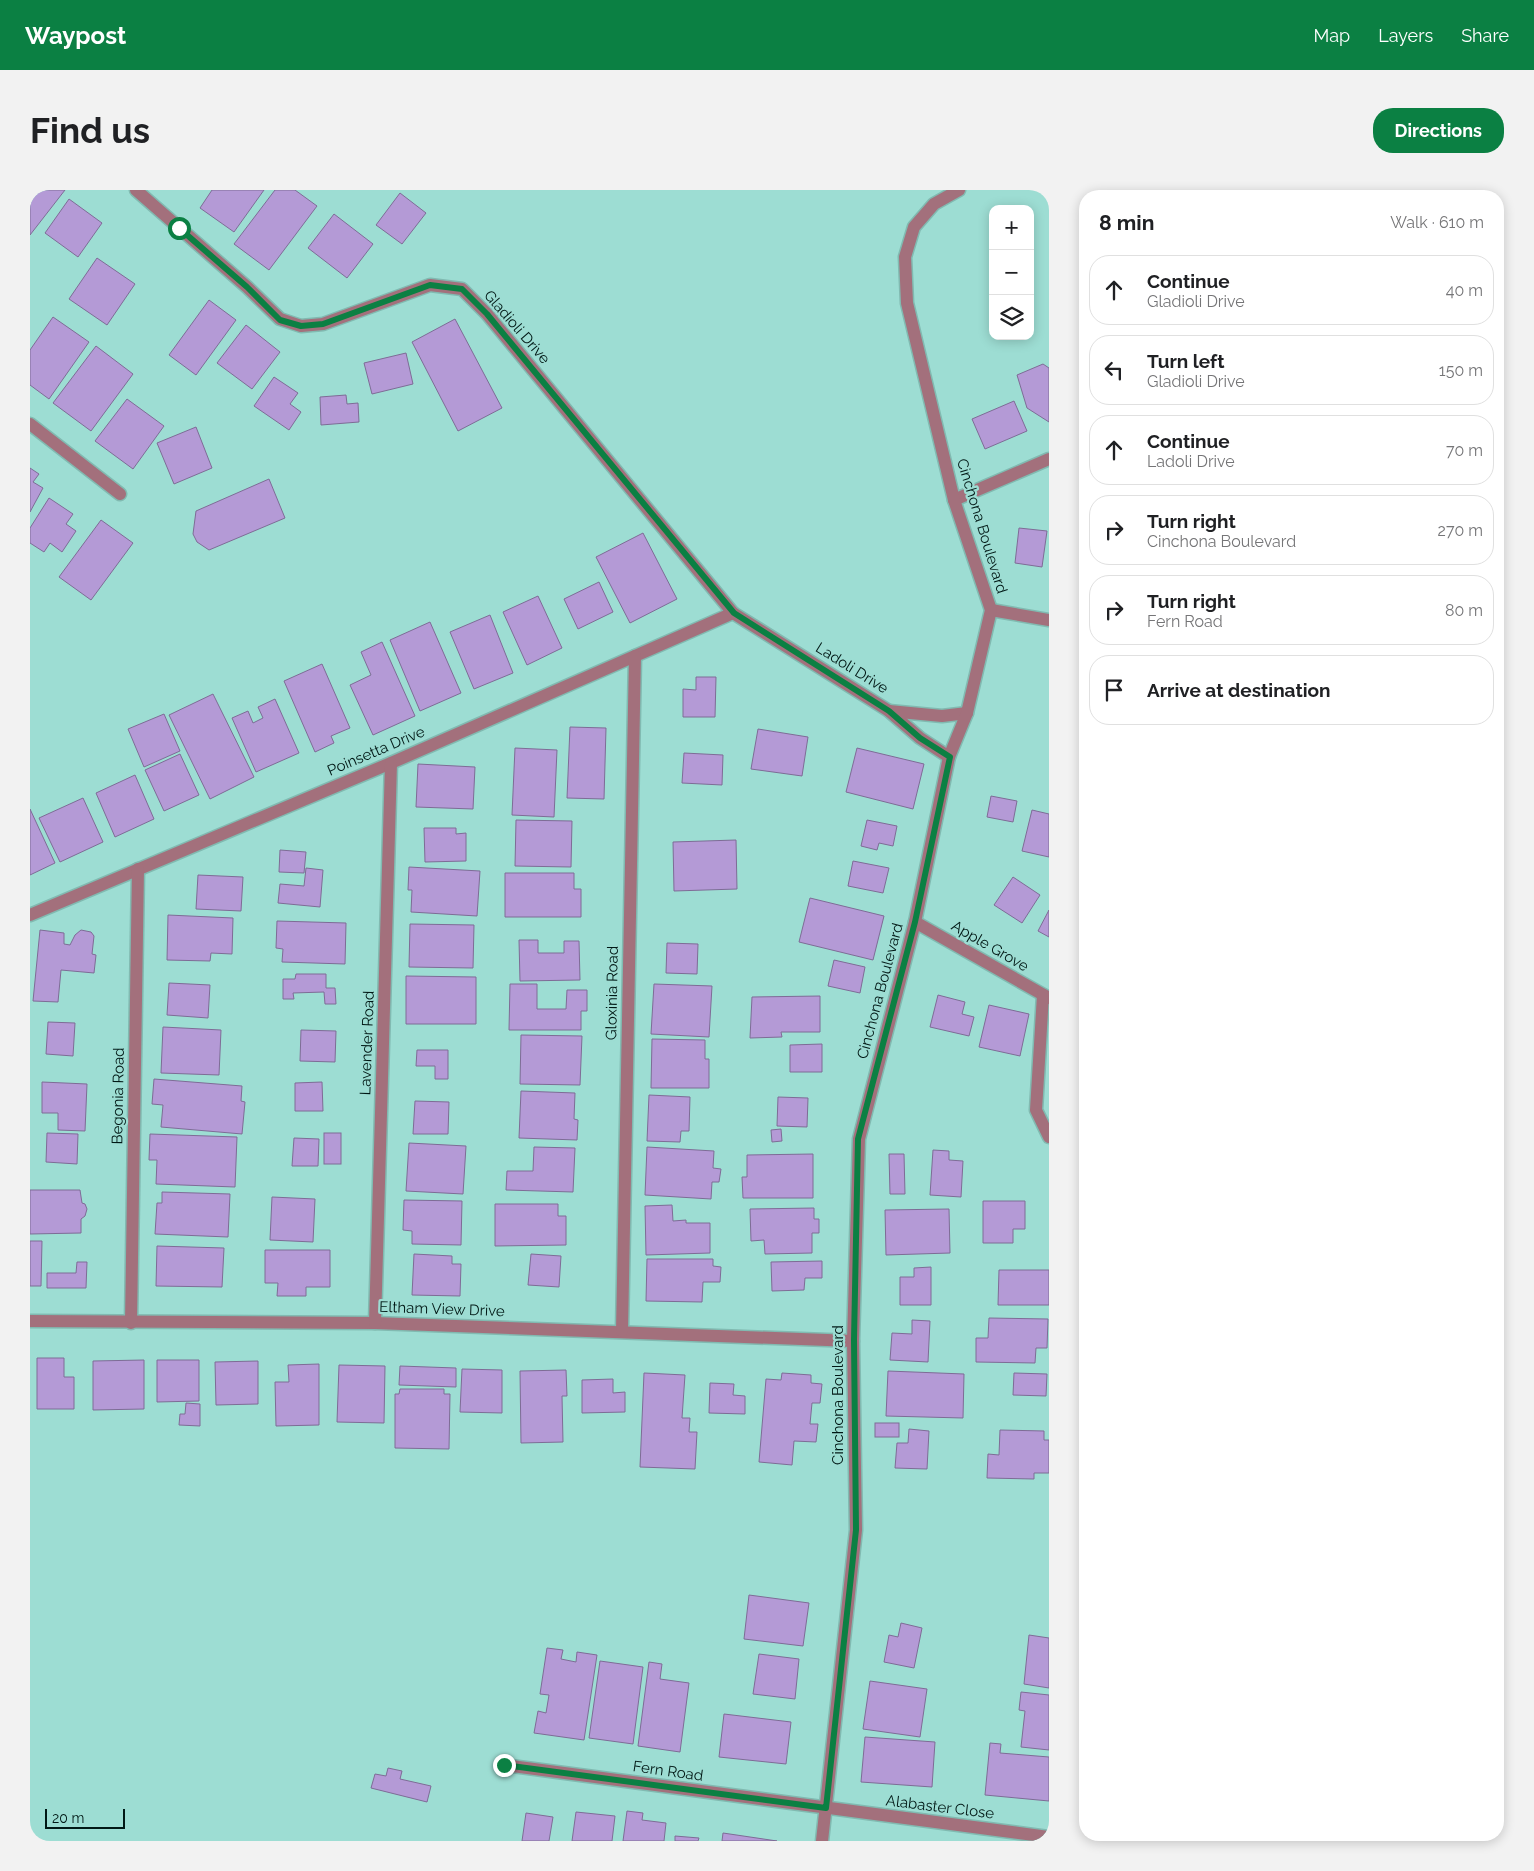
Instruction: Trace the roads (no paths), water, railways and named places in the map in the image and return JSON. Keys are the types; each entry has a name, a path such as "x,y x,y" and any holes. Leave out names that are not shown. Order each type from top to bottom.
{"street":[{"name":"Gladioli Drive","path":"136,190 247,287 280,320 301,326 323,324 430,285 462,289 487,314 734,613"},
{"name":"Cinchona Boulevard","path":"822,1841 856,1530 854,1340 858,1139 915,922 950,757 967,713 991,610 954,500 907,302 905,257 914,227 934,204 959,190"},
{"path":"30,424 120,494"},
{"path":"954,500 1049,460"},
{"path":"991,610 1049,620"},
{"name":"Poinsetta Drive","path":"30,915 391,763 734,613"},
{"name":"Ladoli Drive","path":"734,613 889,711 920,738 950,757"},
{"name":"Gloxinia Road","path":"622,1331 635,656"},
{"path":"889,711 942,716 967,713"},
{"name":"Lavender Road","path":"375,1323 391,763"},
{"name":"Begonia Road","path":"131,1323 138,869"},
{"name":"Apple Grove","path":"915,922 1046,997"},
{"path":"1046,997 1036,1110 1049,1137"},
{"name":"Eltham View Drive","path":"30,1321 375,1323 854,1340"},
{"name":"Fern Road","path":"504,1765 826,1808"},
{"name":"Alabaster Close","path":"826,1808 1049,1837"}]}
